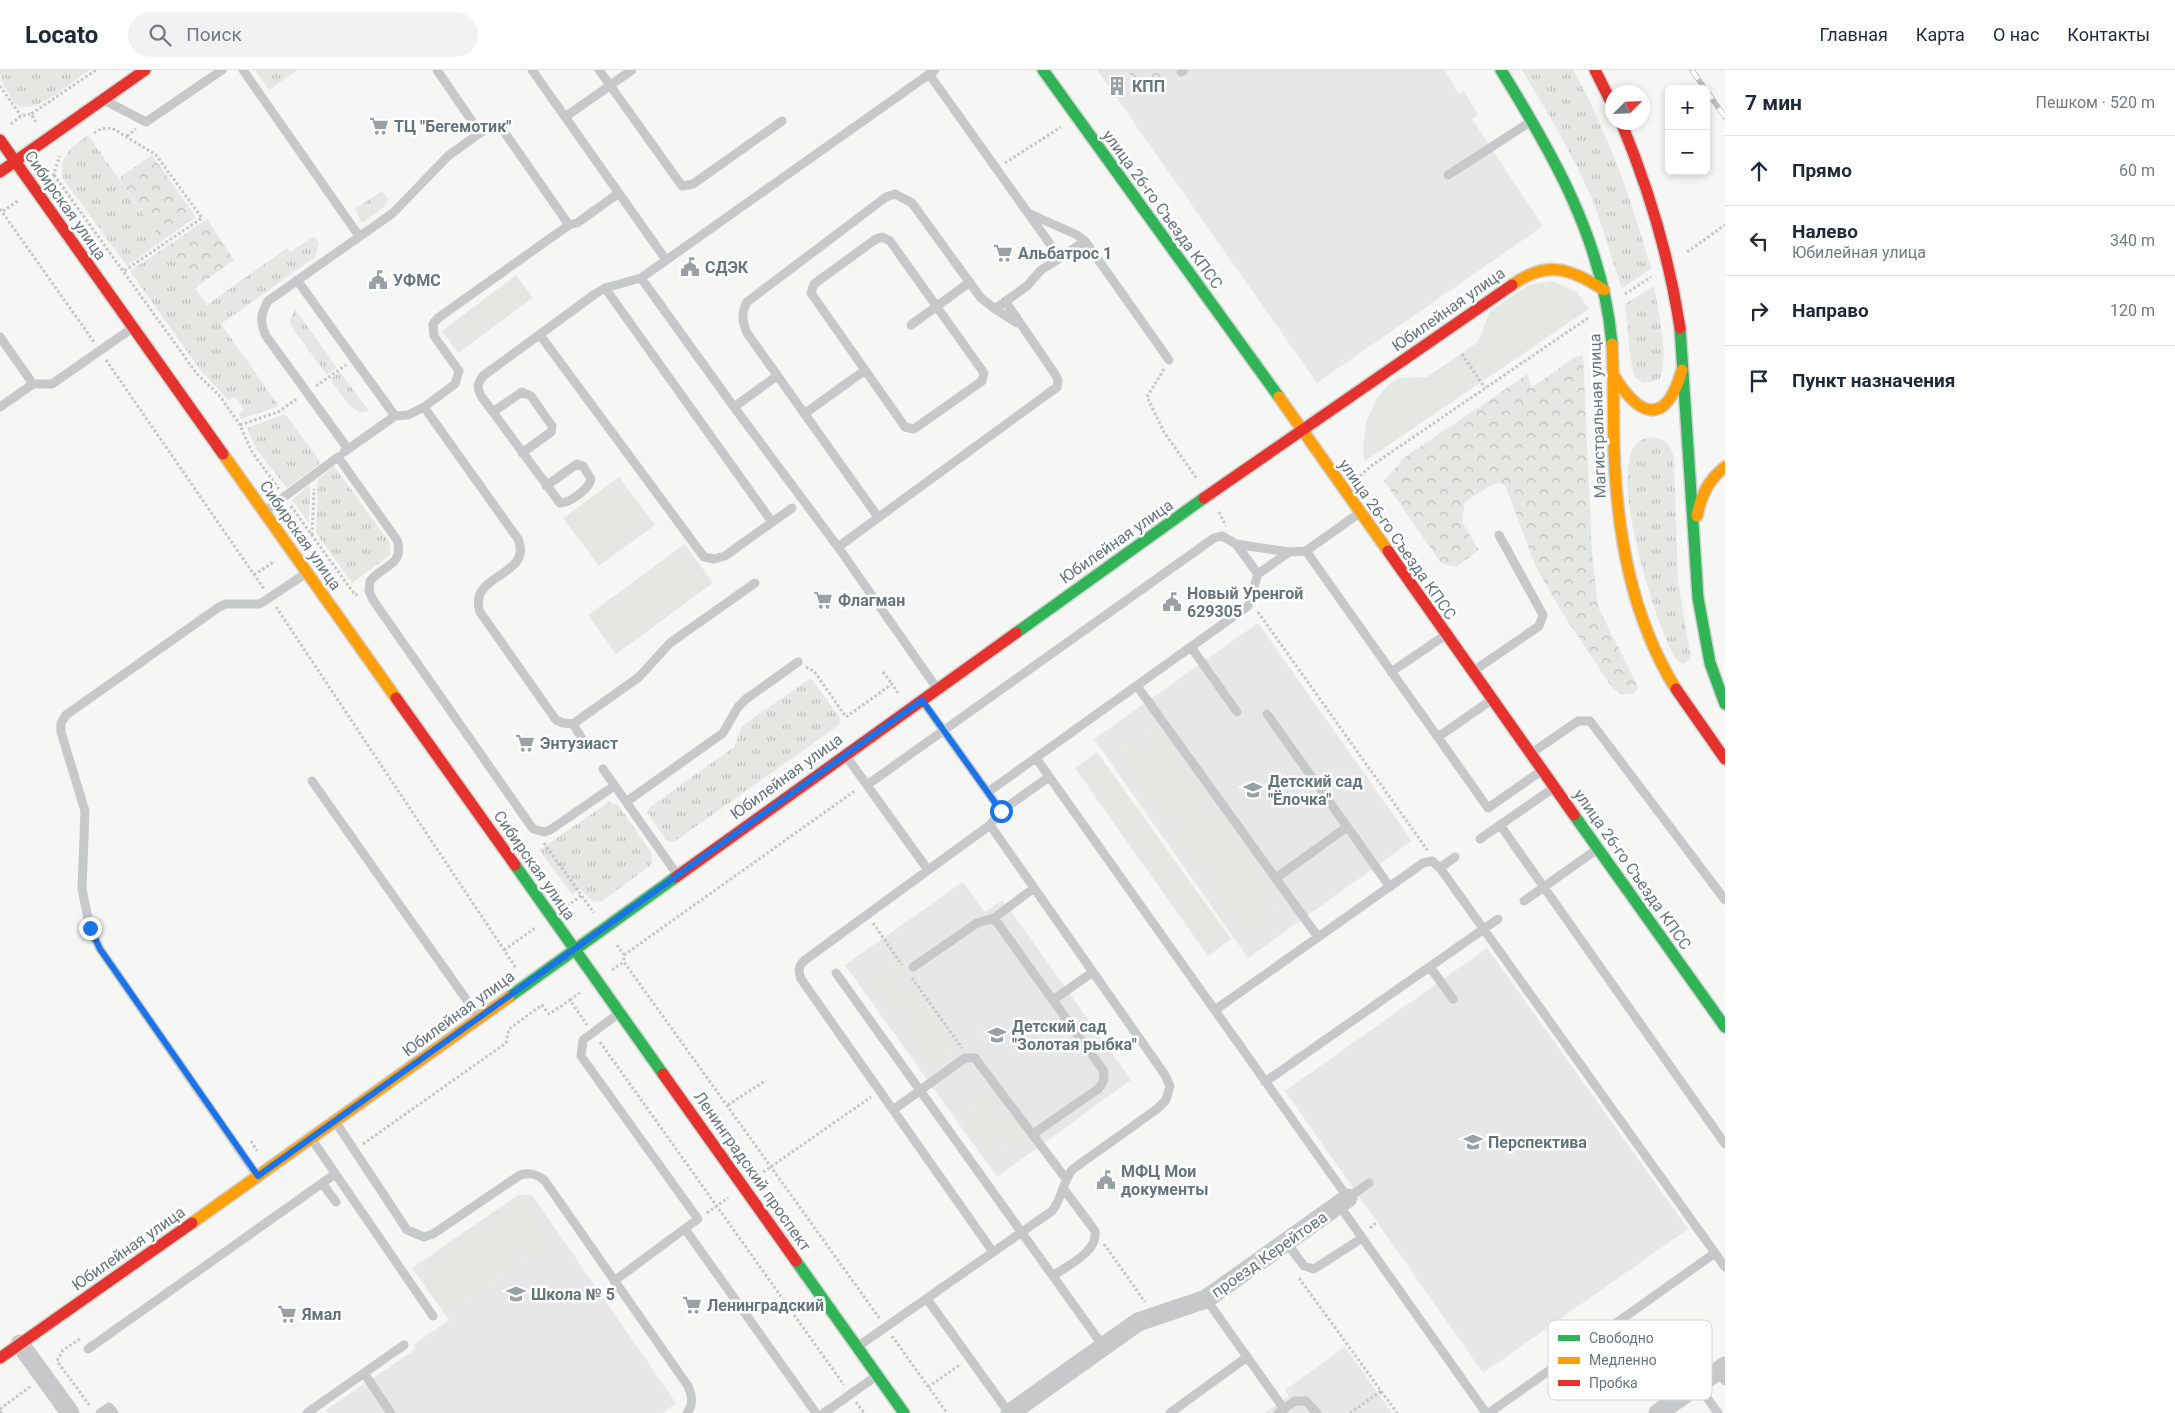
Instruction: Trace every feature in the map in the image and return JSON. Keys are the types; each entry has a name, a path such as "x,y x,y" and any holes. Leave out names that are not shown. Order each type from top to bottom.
{"main road":[{"path":"0,172 145,70"},
{"name":"улица 26-го Съезда КПСС","path":"1043,70 1302,430 1598,849 1721,1013 1725,1028"},
{"name":"Магистральная улица","path":"1501,70 1533,121 1576,198 1596,254 1608,306 1613,374 1614,451 1618,520 1630,585 1638,613 1674,687 1725,759"},
{"path":"1508,70 1518,98"},
{"path":"1595,70 1605,90"},
{"path":"1624,130 1653,203 1670,264 1679,317 1684,364 1695,570 1712,670 1725,704"},
{"name":"Сибирская улица","path":"0,140 575,949"},
{"name":"Юбилейная улица","path":"0,1358 335,1122 845,754 1208,496 1517,281 1536,271 1565,269 1576,273 1604,290"},
{"path":"1613,374 1624,392 1635,404 1648,409 1656,409 1671,400 1684,364"},
{"path":"1694,534 1700,499 1708,483 1725,467"},
{"name":"Ленинградский проспект","path":"575,949 904,1413"}],"street":[{"name":"проезд Керейтова","path":"1009,1413 1138,1322 1154,1315 1206,1299 1343,1202"},
{"path":"20,1344 70,1413"},
{"path":"1658,1413 1677,1400"}],"lane":[{"path":"103,100 146,122 222,70"},
{"path":"243,70 359,236"},
{"path":"437,70 480,133"},
{"path":"532,70 666,260"},
{"path":"599,70 680,183 686,187 782,121"},
{"path":"565,117 632,70"},
{"path":"546,486 577,464 584,466 591,479 589,486 565,503 557,501 546,486 522,453 477,388 478,382 605,288 641,278 932,72 1027,213 1060,258"},
{"path":"1448,176 1533,121"},
{"path":"348,449 266,336 261,323 261,313 268,302 392,213 448,156 491,126 500,126 569,225"},
{"path":"265,512 348,449 396,416 408,415 424,407 455,384 459,371 434,336 434,324 438,318 619,192"},
{"path":"878,517 747,333 743,323 742,312 747,302 886,197 895,194 912,204 981,298 1022,325"},
{"path":"1027,213 1077,235 1085,241 1169,360"},
{"path":"887,238 982,368 984,377 982,381 919,427 909,429 905,427 864,371 812,297 811,289 814,284 876,239 887,238"},
{"path":"995,308 1027,286 1041,270 1085,241"},
{"path":"641,278 838,547 937,689"},
{"path":"297,280 396,416"},
{"path":"911,325 970,282"},
{"path":"605,288 772,522"},
{"path":"838,547 1057,387 1058,380 1055,374 1005,301"},
{"path":"0,408 33,384 52,384 133,327"},
{"path":"540,335 704,557 714,559 724,556 792,508"},
{"path":"0,337 33,384"},
{"path":"804,414 864,371"},
{"path":"734,407 777,376"},
{"path":"493,412 517,394 522,392 531,396 552,426 551,432 522,453"},
{"path":"424,407 518,539 521,546 521,556 516,564 478,594 477,603 480,612 556,720 563,724 573,724 639,677 670,643 754,583"},
{"path":"338,457 397,540 400,548 399,556 395,561 370,582 369,591 533,828 544,832 550,830 614,786"},
{"path":"866,784 1214,538 1222,536 1236,544 1289,552 1306,551 1360,513"},
{"path":"1473,672 1539,626 1543,615 1499,535"},
{"path":"1236,544 1258,574"},
{"path":"1306,551 1488,808 1542,770"},
{"path":"988,792 1251,602 1258,574 1289,552"},
{"path":"258,1176 100,949 90,928 84,910 82,888 85,811 61,732 62,723 66,715 219,607 226,604 260,604 308,572"},
{"path":"1391,672 1446,635"},
{"path":"1191,647 1237,712"},
{"path":"626,802 723,733 738,707 746,699 798,662"},
{"path":"1137,686 1318,937"},
{"path":"1438,737 1492,699"},
{"path":"922,700 1001,811"},
{"path":"1268,714 1390,887"},
{"path":"1531,754 1578,721 1590,721 1725,900"},
{"path":"573,724 584,742"},
{"path":"845,754 928,870"},
{"path":"1036,758 1265,1082 1343,1202 1362,1238 1487,1413 1548,1370"},
{"path":"603,769 678,875"},
{"path":"994,1252 801,979 799,972 800,964 805,960 990,825 1001,811 1049,777"},
{"path":"312,781 479,1017"},
{"path":"1480,839 1555,787"},
{"path":"857,1347 1052,1211 1058,1204 1073,1169 1158,1109 1166,1100 1170,1086 1165,1075 990,825"},
{"path":"1500,825 1725,1144"},
{"path":"1276,878 1347,826"},
{"path":"1524,901 1598,849"},
{"path":"1440,868 1455,857"},
{"path":"1215,1010 1427,861 1432,860 1440,868 1725,1266"},
{"path":"913,967 977,923 994,918 1034,888"},
{"path":"994,918 1103,1070 1105,1076 1103,1083 1098,1088 1033,1134"},
{"path":"1265,1082 1498,919"},
{"path":"1430,967 1453,999"},
{"path":"1053,1000 1093,972"},
{"path":"836,973 1103,1346"},
{"path":"614,1281 698,1220 581,1056 583,1040 621,1013"},
{"path":"893,1110 968,1057 979,1060 1033,1134 1095,1231 1095,1243 1091,1248 1053,1276"},
{"path":"335,1122 407,1230 424,1237 433,1234 520,1175 528,1173 538,1175 545,1180 688,1386 692,1396 687,1413"},
{"path":"311,1139 433,1316"},
{"path":"88,1349 336,1174"},
{"path":"322,1183 336,1202"},
{"path":"1343,1202 1369,1183"},
{"path":"685,1229 816,1413"},
{"path":"1286,1242 1304,1266 1314,1269 1362,1238"},
{"path":"1620,1320 1715,1253"},
{"path":"926,1299 1009,1413"},
{"path":"1206,1299 1247,1357 1281,1411 1300,1400 1306,1401 1317,1413"},
{"path":"307,1413 404,1346"},
{"path":"1170,1413 1247,1357"},
{"path":"364,1373 391,1413"},
{"path":"824,1413 877,1375"},
{"path":"1709,1400 1718,1413"},
{"path":"100,1413 109,1407 114,1413"}],"path":[{"path":"0,86 21,116 31,114"},
{"path":"997,169 1077,117"},
{"path":"87,138 101,129 112,128 156,155 202,218 124,271"},
{"path":"66,152 59,157 54,175 197,374 219,395 235,417 252,452 355,596 369,591"},
{"path":"1365,484 1360,475 1371,466 1725,225"},
{"path":"1462,354 1485,388"},
{"path":"1169,360 1147,396 1164,432 1208,496 1236,544"},
{"path":"312,536 314,475"},
{"path":"1251,602 1440,868"},
{"path":"798,662 814,671 846,717 892,684"},
{"path":"883,672 908,709"},
{"path":"866,784 624,954 624,962 947,1413"},
{"path":"533,828 590,908"},
{"path":"866,915 968,1057"},
{"path":"354,1150 506,1043 509,1029 542,1005 549,1014 570,1000 864,1413"},
{"path":"728,1105 766,1080"},
{"path":"698,1220 770,1167 880,1091"},
{"path":"1095,1231 1154,1315"},
{"path":"1295,1272 1397,1413"},
{"path":"87,1334 63,1350 57,1361 95,1413"},
{"path":"928,1387 969,1358"},
{"path":"1350,1413 1381,1391"}],"shaded area":[{"path":"1097,70 1444,70 1459,94 1464,91 1478,115 1472,119 1543,226 1317,383"},
{"name":"Детский сад \"Ёлочка\"","path":"1258,623 1412,841 1248,958 1094,739"},
{"name":"Детский сад \"Золотая рыбка\"","path":"963,882 985,912 1003,900 1131,1080 997,1177 845,965"},
{"name":"Перспектива","path":"1487,948 1688,1229 1558,1320 1548,1320 1548,1327 1483,1373 1285,1091"},
{"name":"Школа № 5","path":"518,1195 532,1195 676,1403 663,1413 328,1413 326,1410 416,1349 413,1345 449,1320 412,1268"},
{"path":"1345,1347 1392,1413 1264,1413 1289,1396 1285,1390"}],"green space":[{"path":"0,70 89,70 45,101 26,107 19,106 13,101 2,83"},
{"path":"255,70 297,70 269,90"},
{"path":"1127,70 1167,70 1167,72 1154,85 1145,87 1136,82"},
{"path":"1522,70 1573,70 1586,94 1618,167 1651,269 1622,288 1593,201 1560,134"},
{"path":"88,135 162,241 127,266 64,180 62,165 64,159 76,144"},
{"path":"152,155 196,217 162,241 119,178"},
{"path":"382,191 388,199 384,207 362,223 355,209"},
{"path":"207,219 234,260 195,288 166,247"},
{"path":"313,237 316,238 319,244 315,257 221,324 279,406 241,419 239,414 244,410 235,397 228,400 201,371 130,271 166,247 207,305 287,248 290,252"},
{"path":"516,275 533,298 458,353 442,331"},
{"path":"1552,281 1577,292 1589,309 1365,461 1363,449 1366,422 1377,398 1390,383 1399,378 1427,377 1478,342 1490,311 1529,285"},
{"path":"1654,286 1662,334 1662,371 1659,380 1643,383 1636,378 1632,366 1625,304"},
{"path":"295,309 337,368 327,375 291,326 290,319"},
{"path":"1583,355 1592,553 1598,607 1638,687 1634,694 1622,694 1613,689 1561,611 1535,565 1505,485 1500,483 1491,485 1465,502 1462,522 1479,550 1456,567 1441,563 1384,481 1405,457 1528,374 1531,388 1575,357"},
{"path":"340,372 369,411 361,413 350,406 330,379"},
{"path":"285,414 320,461 319,464 287,488 256,449 247,428"},
{"path":"1653,437 1668,444 1674,459 1678,582 1691,659 1683,664 1672,652 1650,596 1635,538 1630,509 1627,481 1629,459 1636,444 1646,438"},
{"path":"334,466 390,543 390,555 352,583 316,533 318,479"},
{"path":"619,477 655,525 599,566 563,518"},
{"path":"310,486 309,523 292,500"},
{"path":"685,544 713,583 616,654 588,615"},
{"path":"811,678 841,720 839,725 674,842 666,840 647,812 650,807 734,747 742,726"},
{"path":"1157,726 1283,903 1245,931 1118,754"},
{"path":"1097,752 1231,939 1208,956 1075,768"},
{"path":"609,802 618,805 652,854 651,865 602,901 594,902 580,889 572,894 539,850"},
{"path":"896,961 956,1046 932,1063 872,979"},
{"path":"995,1092 1024,1133 990,1157 961,1117"},
{"path":"516,1198 548,1243 447,1314 415,1269"}],"railway":[{"path":"1692,70 1702,85"},
{"path":"1710,96 1725,117"}],"traffic: fast":[{"path":"1043,70 1279,397"},
{"path":"1501,70 1557,167 1587,235 1607,306 1612,344"},
{"path":"1680,328 1698,598 1710,663 1725,704"},
{"path":"1016,633 1204,498"},
{"path":"1574,815 1725,1027"},
{"path":"515,865 663,1074"},
{"path":"509,997 676,877"},
{"path":"796,1261 904,1413"}],"traffic: slow":[{"path":"1512,285 1536,272 1558,270 1580,276 1604,290"},
{"path":"1612,344 1614,450 1623,543 1637,604 1648,633 1676,689"},
{"path":"1613,374 1633,400 1642,407 1652,410 1660,408 1668,401 1676,388 1682,370"},
{"path":"1279,397 1388,551"},
{"path":"223,454 396,698"},
{"path":"1697,516 1706,489 1714,477 1725,467"},
{"path":"192,1223 509,997"}],"traffic: jam":[{"path":"0,172 145,70"},
{"path":"1595,70 1605,90"},
{"path":"1624,130 1657,223 1670,275 1680,328"},
{"path":"0,140 223,454"},
{"path":"1204,498 1512,285"},
{"path":"1388,551 1574,815"},
{"path":"676,877 1016,633"},
{"path":"1676,689 1725,759"},
{"path":"396,698 515,865"},
{"path":"663,1074 796,1261"},
{"path":"0,1358 192,1223"}],"place":[{"name":"КПП","path":"1117,86"},
{"name":"ТЦ \"Бегемотик\"","path":"379,126"},
{"name":"Альбатрос 1","path":"1003,253"},
{"name":"СДЭК","path":"690,267"},
{"name":"УФМС","path":"378,280"},
{"name":"Флагман","path":"823,600"},
{"name":"Новый Уренгой 629305","path":"1172,602"},
{"name":"Энтузиаст","path":"525,743"},
{"name":"Детский сад \"Ёлочка\"","path":"1253,790"},
{"name":"Детский сад \"Золотая рыбка\"","path":"997,1035"},
{"name":"Перспектива","path":"1473,1142"},
{"name":"МФЦ Мои документы","path":"1106,1180"},
{"name":"Школа № 5","path":"516,1294"},
{"name":"Ленинградский","path":"692,1305"},
{"name":"Ямал","path":"287,1314"}],"route":[{"path":"90,928 100,949 258,1176 922,700 1001,811"}]}
